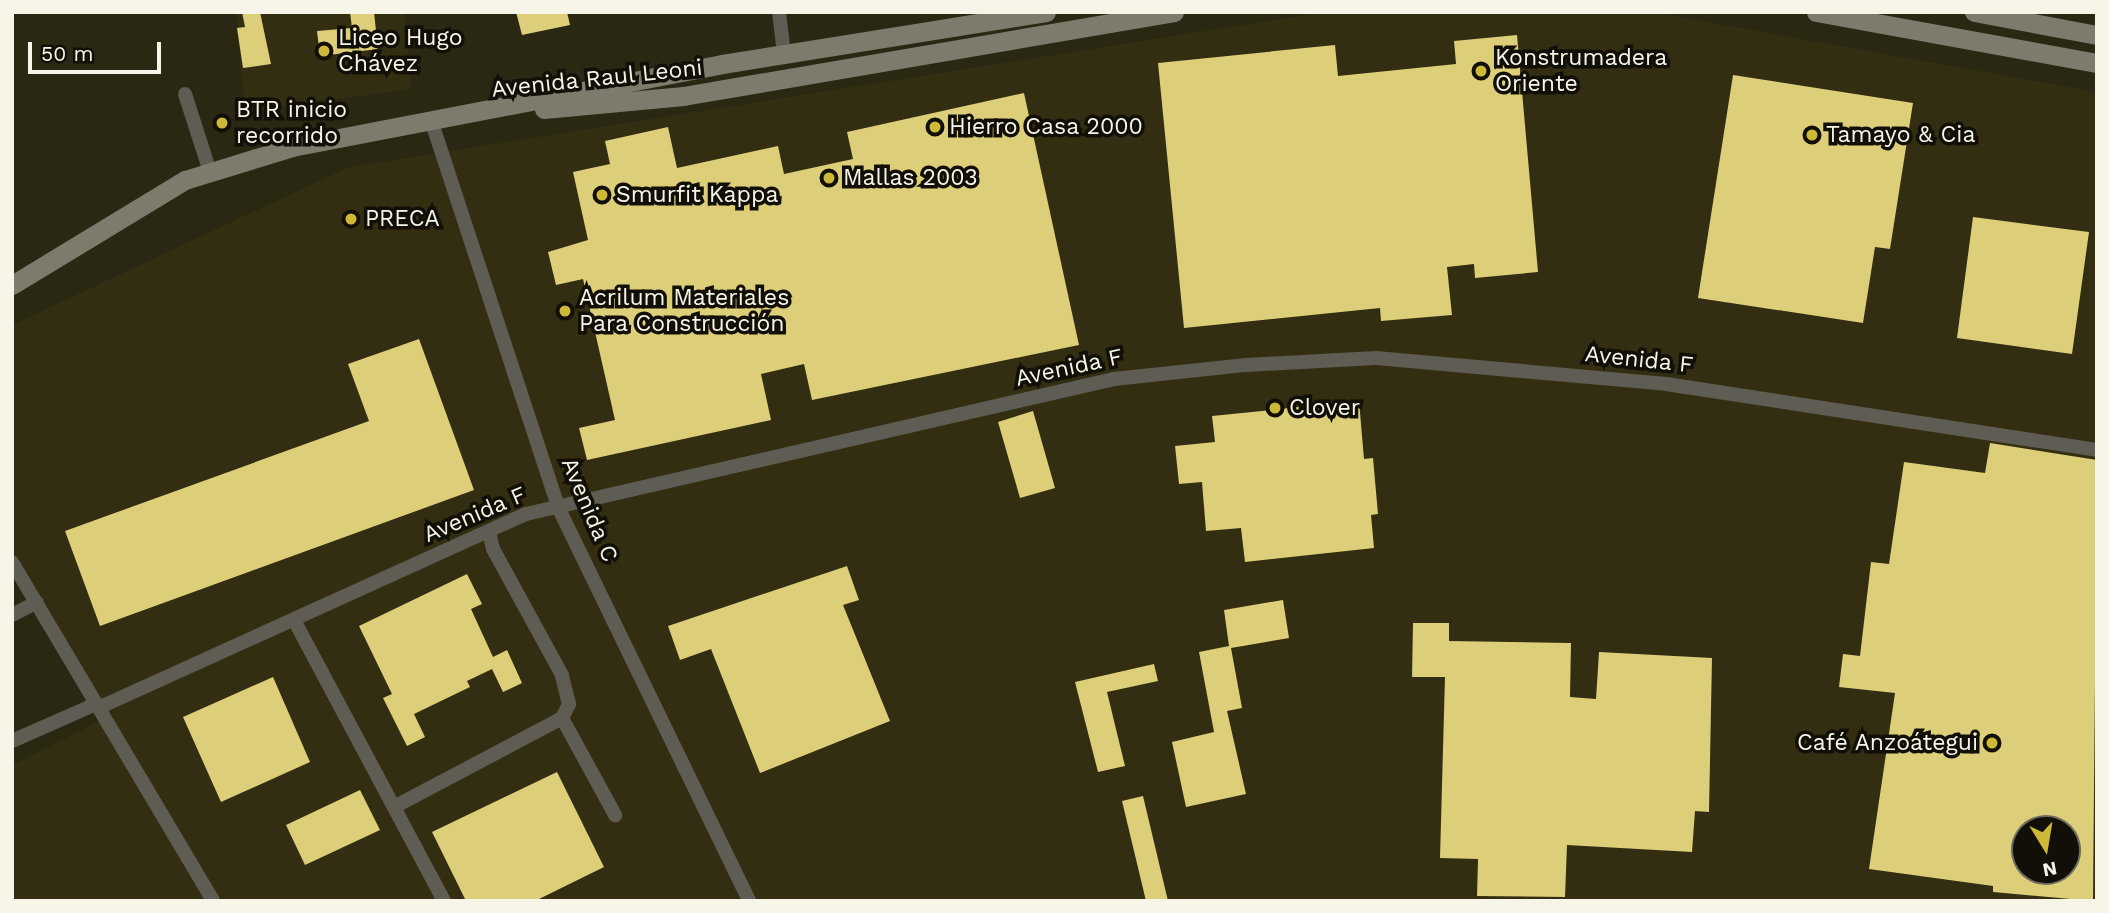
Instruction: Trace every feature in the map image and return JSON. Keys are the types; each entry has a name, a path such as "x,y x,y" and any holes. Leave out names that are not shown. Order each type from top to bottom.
{"main road":[{"name":"Avenida Raul Leoni","path":"432,120 784,54 1046,12"},
{"name":"Avenida Raul Leoni","path":"432,120 683,96 1174,12"},
{"path":"1816,12 2097,63"},
{"path":"1974,12 2097,35"},
{"path":"12,285 185,180 292,148 432,120"}],"street":[{"path":"779,12 784,54"},
{"path":"185,94 210,172"},
{"name":"Avenida C","path":"432,120 558,507 749,901"},
{"name":"Avenida F","path":"12,741 294,620 526,514 1114,379 1246,365 1376,358 1666,384 2097,450"},
{"path":"394,807 562,718 569,704 562,675 493,549 489,532"},
{"path":"12,562 213,901"},
{"path":"12,615 37,603"},
{"path":"294,620 444,901"},
{"path":"562,718 615,815"}],"shaded area":[{"name":"Liceo Hugo Chávez","path":"236,12 405,12 412,89 245,112"},
{"path":"1324,12 1652,12 2097,92 2097,901 12,901 12,765 111,715 12,559 12,325 349,167"}],"building":[{"path":"242,12 260,12 271,64 243,68 237,28 245,27"},
{"path":"350,12 374,12 378,49 320,56 317,31 352,28"},
{"path":"516,12 567,12 570,25 522,35"},
{"path":"1517,35 1538,272 1475,278 1474,264 1447,267 1452,315 1381,321 1380,308 1184,328 1158,63 1335,45 1338,76 1456,64 1454,41"},
{"path":"1733,75 1913,103 1890,249 1875,247 1863,323 1698,298"},
{"path":"1024,93 1079,345 812,400 804,364 761,374 771,420 587,460 579,428 615,420 583,279 556,285 548,252 588,240 573,172 610,164 605,141 668,127 677,168 778,146 784,174 853,159 847,132"},
{"path":"1973,217 2089,232 2072,354 1957,338"},
{"path":"419,339 474,490 100,626 65,531 369,421 348,364"},
{"path":"1359,401 1364,459 1373,458 1378,514 1371,515 1374,548 1245,562 1241,528 1206,531 1202,482 1179,484 1175,446 1215,442 1212,416"},
{"path":"1033,411 1055,488 1020,498 998,422"},
{"path":"1990,443 2097,460 2093,901 1993,892 1993,886 1869,869 1895,693 1839,687 1843,654 1860,656 1871,562 1889,564 1904,462 1985,473"},
{"path":"847,566 859,600 843,605 890,721 760,773 711,649 680,660 668,626"},
{"path":"467,574 482,604 471,609 493,657 507,650 522,683 503,692 492,669 467,681 470,687 414,714 425,737 407,746 383,698 392,694 359,626"},
{"path":"1283,600 1289,638 1231,648 1242,708 1227,711 1246,794 1186,807 1172,742 1214,732 1199,652 1229,646 1224,610"},
{"path":"1413,623 1449,623 1449,641 1571,643 1570,697 1596,699 1599,652 1712,658 1709,812 1695,811 1692,852 1567,845 1565,897 1477,896 1478,859 1440,858 1445,677 1412,677"},
{"path":"1154,664 1158,681 1107,692 1125,766 1098,772 1075,682"},
{"path":"273,677 310,762 221,802 183,717"},
{"path":"557,772 604,867 535,901 466,901 432,832"},
{"path":"360,790 380,830 305,865 286,825"},
{"path":"1143,796 1168,901 1146,901 1122,801"}],"place":[{"name":"Liceo Hugo Chávez","path":"324,51"},
{"name":"Konstrumadera Oriente","path":"1481,71"},
{"name":"BTR inicio recorrido","path":"222,123"},
{"name":"Hierro Casa 2000","path":"935,127"},
{"name":"Tamayo & Cia","path":"1812,135"},
{"name":"Mallas 2003","path":"829,178"},
{"name":"Smurfit Kappa","path":"602,195"},
{"name":"PRECA","path":"351,219"},
{"name":"Acrilum Materiales Para Construcción","path":"565,311"},
{"name":"Clover","path":"1275,408"},
{"name":"Café Anzoátegui","path":"1992,743"}]}
